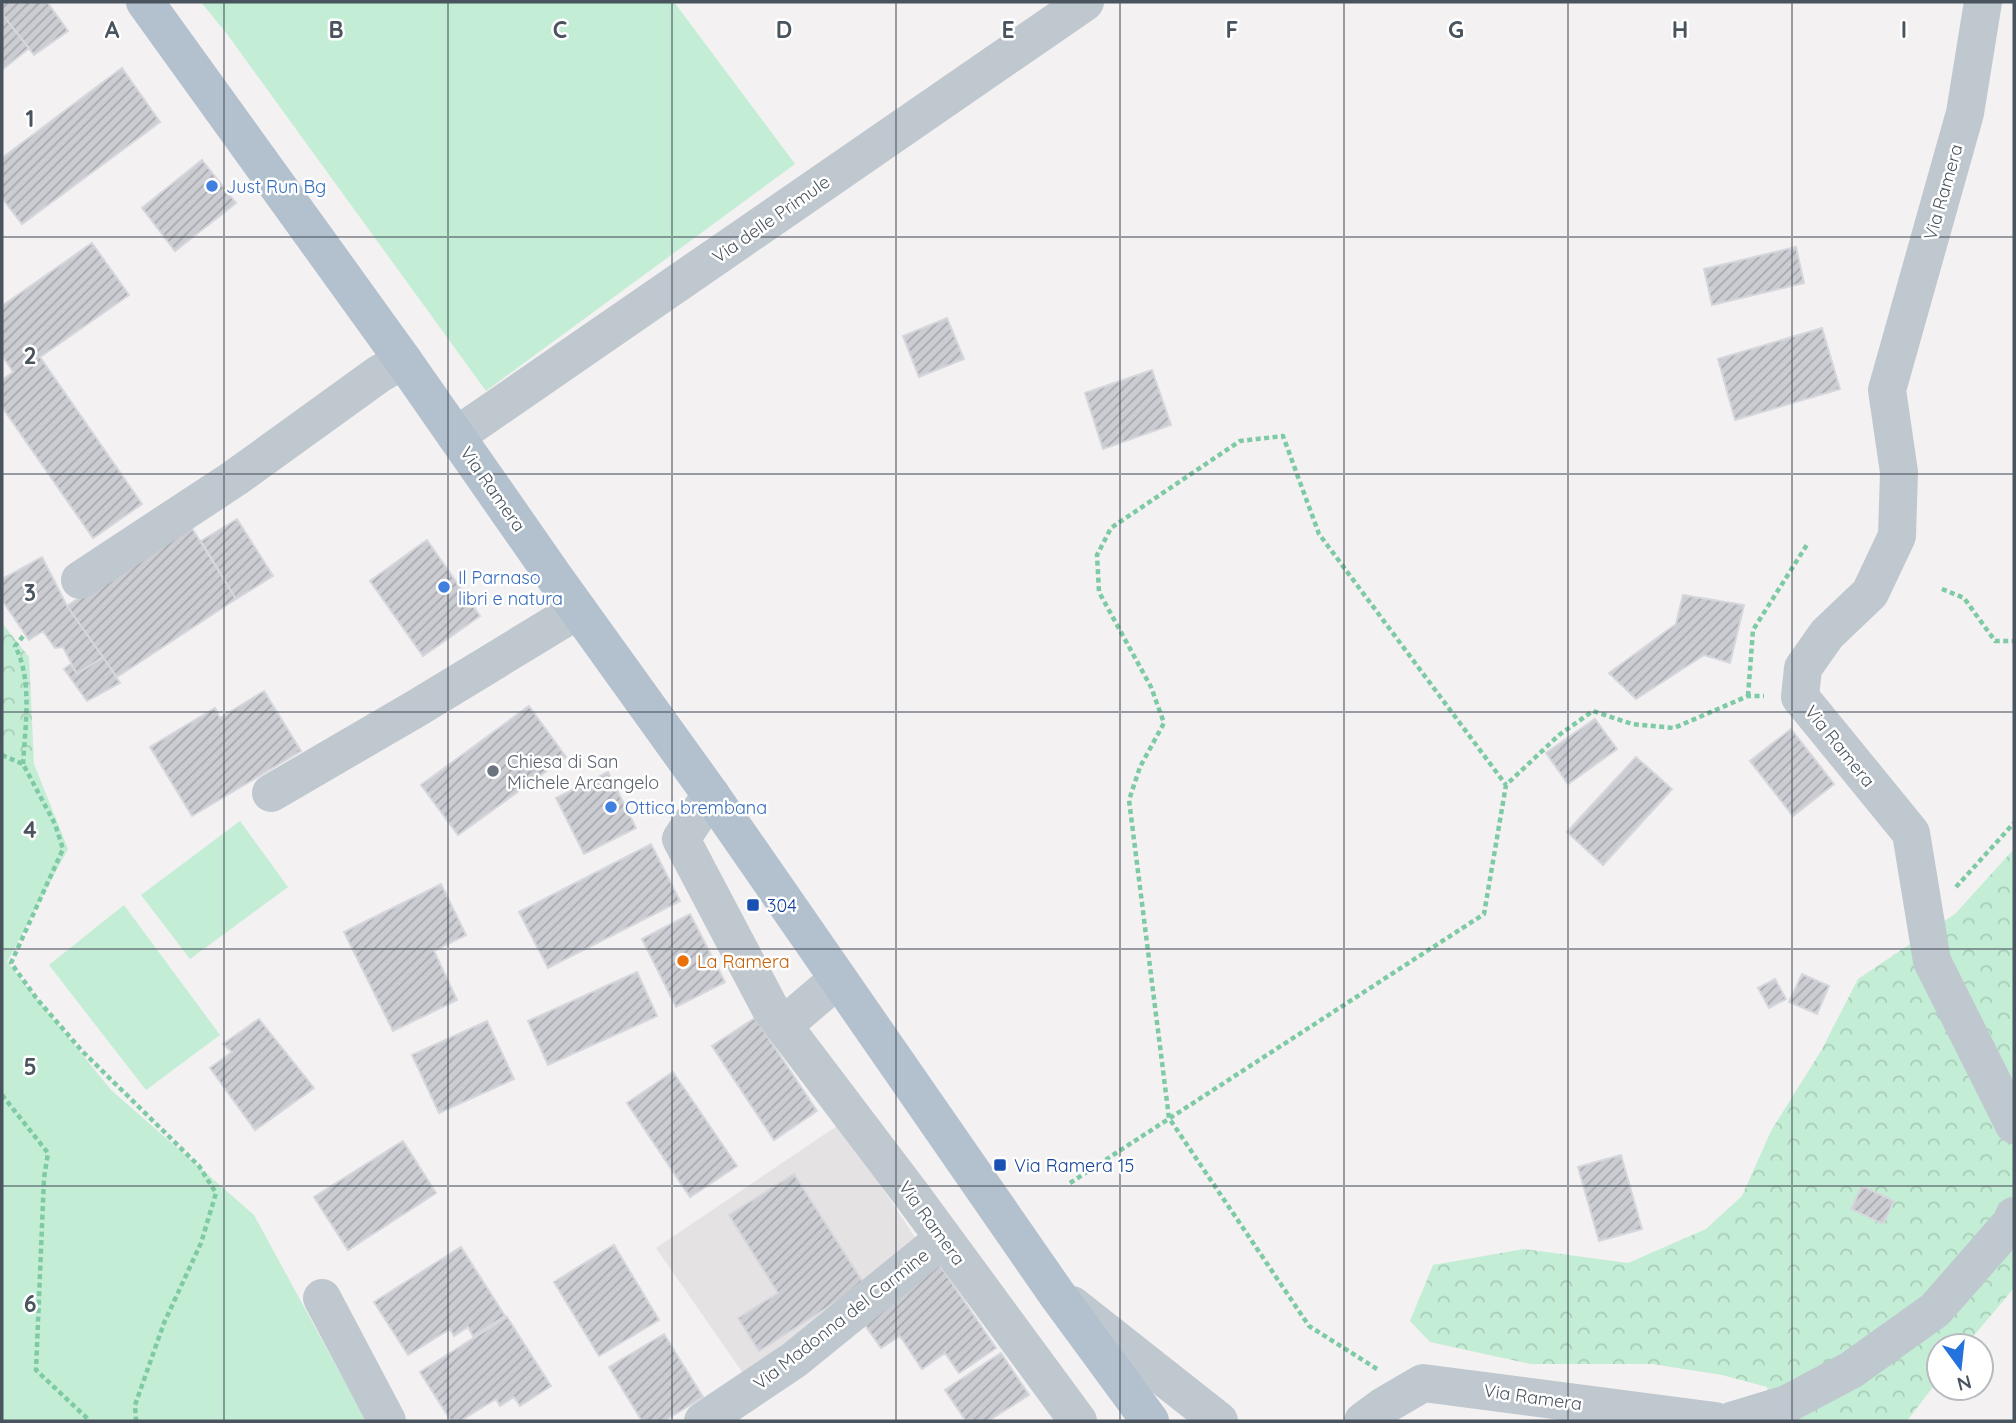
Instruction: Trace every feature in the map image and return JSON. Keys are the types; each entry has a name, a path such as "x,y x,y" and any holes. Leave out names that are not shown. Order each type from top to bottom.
{"main road":[{"name":"Via Ramera","path":"145,2 403,360 711,795 1056,1293 1150,1421"}],"street":[{"name":"Via delle Primule","path":"456,436 1085,2"},
{"name":"Via Ramera","path":"1983,2 1965,113 1887,390 1899,472 1897,536 1870,593 1827,634 1803,668 1800,696 1911,833 1932,961 2014,1125"},
{"path":"80,580 235,478 379,374 403,360"},
{"path":"271,793 578,610"},
{"name":"Via Ramera","path":"711,795 681,839 777,1017 1079,1421"},
{"path":"777,1017 838,979"},
{"path":"1731,1421 1787,1404 1851,1370 1935,1310 2011,1223 2014,1216"},
{"name":"Via Madonna del Carmine","path":"703,1421 794,1360 943,1238"},
{"name":"Via Ramera","path":"1056,1293 1219,1421"},
{"path":"321,1298 387,1421"},
{"name":"Via Ramera","path":"1375,1413 1423,1383 1715,1421"}],"path":[{"path":"1375,1413 1377,1369 1309,1326 1169,1118 1129,800 1140,767 1164,723 1151,687 1099,592 1097,555 1111,528 1240,442 1283,436 1319,534 1506,785"},
{"path":"1748,696 1753,630 1808,543"},
{"path":"1942,589 1964,598 1995,641 2014,641"},
{"path":"25,634 15,646 20,655 24,681 26,715 23,764 55,824 63,849 11,963 37,999 83,1052 199,1166 216,1193 201,1243 164,1323 135,1405 136,1421"},
{"path":"1069,1183 1484,914 1506,785 1559,735 1592,711 1632,724 1674,728 1748,696 1800,696"},
{"path":"2,755 23,764"},
{"path":"1923,909 1956,887 2014,823"},
{"path":"2,1096 48,1153 44,1178 36,1370 90,1421"}],"shaded area":[{"path":"840,1124 922,1248 747,1379 656,1248"}],"green space":[{"path":"201,2 674,2 795,164 486,391"},
{"path":"2,623 29,657 34,764 2,738"},
{"path":"2,738 34,764 68,849 7,962 111,1090 254,1215 366,1421 2,1421"},
{"path":"240,821 288,887 190,959 141,895"},
{"path":"2014,849 2014,1288 1977,1332 1925,1332 1925,1397 1907,1421 1774,1421 1767,1387 1722,1375 1652,1364 1531,1364 1430,1342 1410,1321 1433,1265 1524,1249 1628,1263 1706,1229 1742,1196 1771,1131 1821,1051 1858,979 1955,914"},
{"path":"124,905 220,1035 146,1090 49,965"}],"building":[{"path":"2,2 47,2 68,31 34,55 2,14"},
{"path":"2,14 29,48 2,70"},
{"path":"122,68 160,122 22,224 2,198 2,158"},
{"path":"202,160 236,203 175,251 142,208"},
{"path":"92,243 129,295 40,357 142,504 93,538 2,407 2,380 13,372 2,355 2,306"},
{"path":"1796,247 1804,283 1712,305 1704,269"},
{"path":"947,318 964,359 919,377 903,336"},
{"path":"1822,328 1840,389 1735,420 1718,359"},
{"path":"1152,370 1171,425 1103,449 1085,393"},
{"path":"237,519 273,576 236,599 201,541"},
{"path":"190,525 236,599 117,677 67,606"},
{"path":"427,540 480,616 423,656 370,581"},
{"path":"42,557 67,606 103,657 77,674 63,647 55,648 43,631 29,640 2,600 2,579"},
{"path":"1683,595 1744,605 1730,663 1704,655 1636,699 1609,673 1676,624"},
{"path":"103,657 120,683 87,701 64,669 71,664 77,674"},
{"path":"264,691 301,751 192,816 150,747 215,708 220,718"},
{"name":"Chiesa di San Michele Arcangelo","path":"529,706 566,757 458,835 421,785"},
{"path":"1595,719 1617,749 1568,784 1546,753"},
{"path":"1791,729 1834,784 1793,816 1750,761"},
{"path":"1636,757 1672,789 1603,865 1567,832"},
{"path":"608,772 636,828 584,854 556,798"},
{"path":"651,844 680,901 548,968 519,912"},
{"path":"441,884 466,935 434,951 457,1000 393,1031 344,932"},
{"name":"La Ramera","path":"690,914 725,982 676,1007 642,939"},
{"path":"637,972 657,1016 548,1065 528,1021"},
{"path":"1802,974 1829,986 1817,1014 1789,1002"},
{"path":"1775,979 1786,999 1769,1008 1758,988"},
{"path":"755,1018 817,1111 774,1140 712,1046"},
{"path":"259,1019 314,1088 255,1130 210,1068 232,1052 223,1044"},
{"path":"487,1021 514,1079 439,1113 412,1055"},
{"path":"673,1072 737,1166 690,1197 627,1103"},
{"path":"403,1141 436,1193 348,1250 314,1197"},
{"path":"1621,1155 1642,1229 1599,1241 1578,1167"},
{"path":"794,1174 864,1284 759,1351 738,1318 778,1293 729,1215"},
{"path":"1862,1186 1894,1201 1883,1224 1851,1209"},
{"path":"614,1245 659,1320 599,1356 554,1282"},
{"path":"461,1247 505,1316 473,1336 468,1327 454,1336 450,1329 408,1355 374,1302"},
{"path":"939,1264 996,1348 959,1373 945,1353 922,1369 900,1336 881,1348 860,1318"},
{"path":"507,1317 551,1386 520,1406 514,1397 500,1406 496,1399 460,1421 451,1421 420,1372"},
{"path":"664,1334 703,1397 664,1421 642,1421 609,1367"},
{"path":"1001,1353 1029,1395 988,1421 966,1421 945,1390"}],"place":[{"name":"Just Run Bg","path":"212,186"},
{"name":"Il Parnaso libri e natura","path":"444,587"},
{"name":"Chiesa di San Michele Arcangelo","path":"493,771"},
{"name":"Ottica brembana","path":"611,807"},
{"name":"304","path":"753,905"},
{"name":"La Ramera","path":"683,961"},
{"name":"Via Ramera 15","path":"1000,1165"}]}
